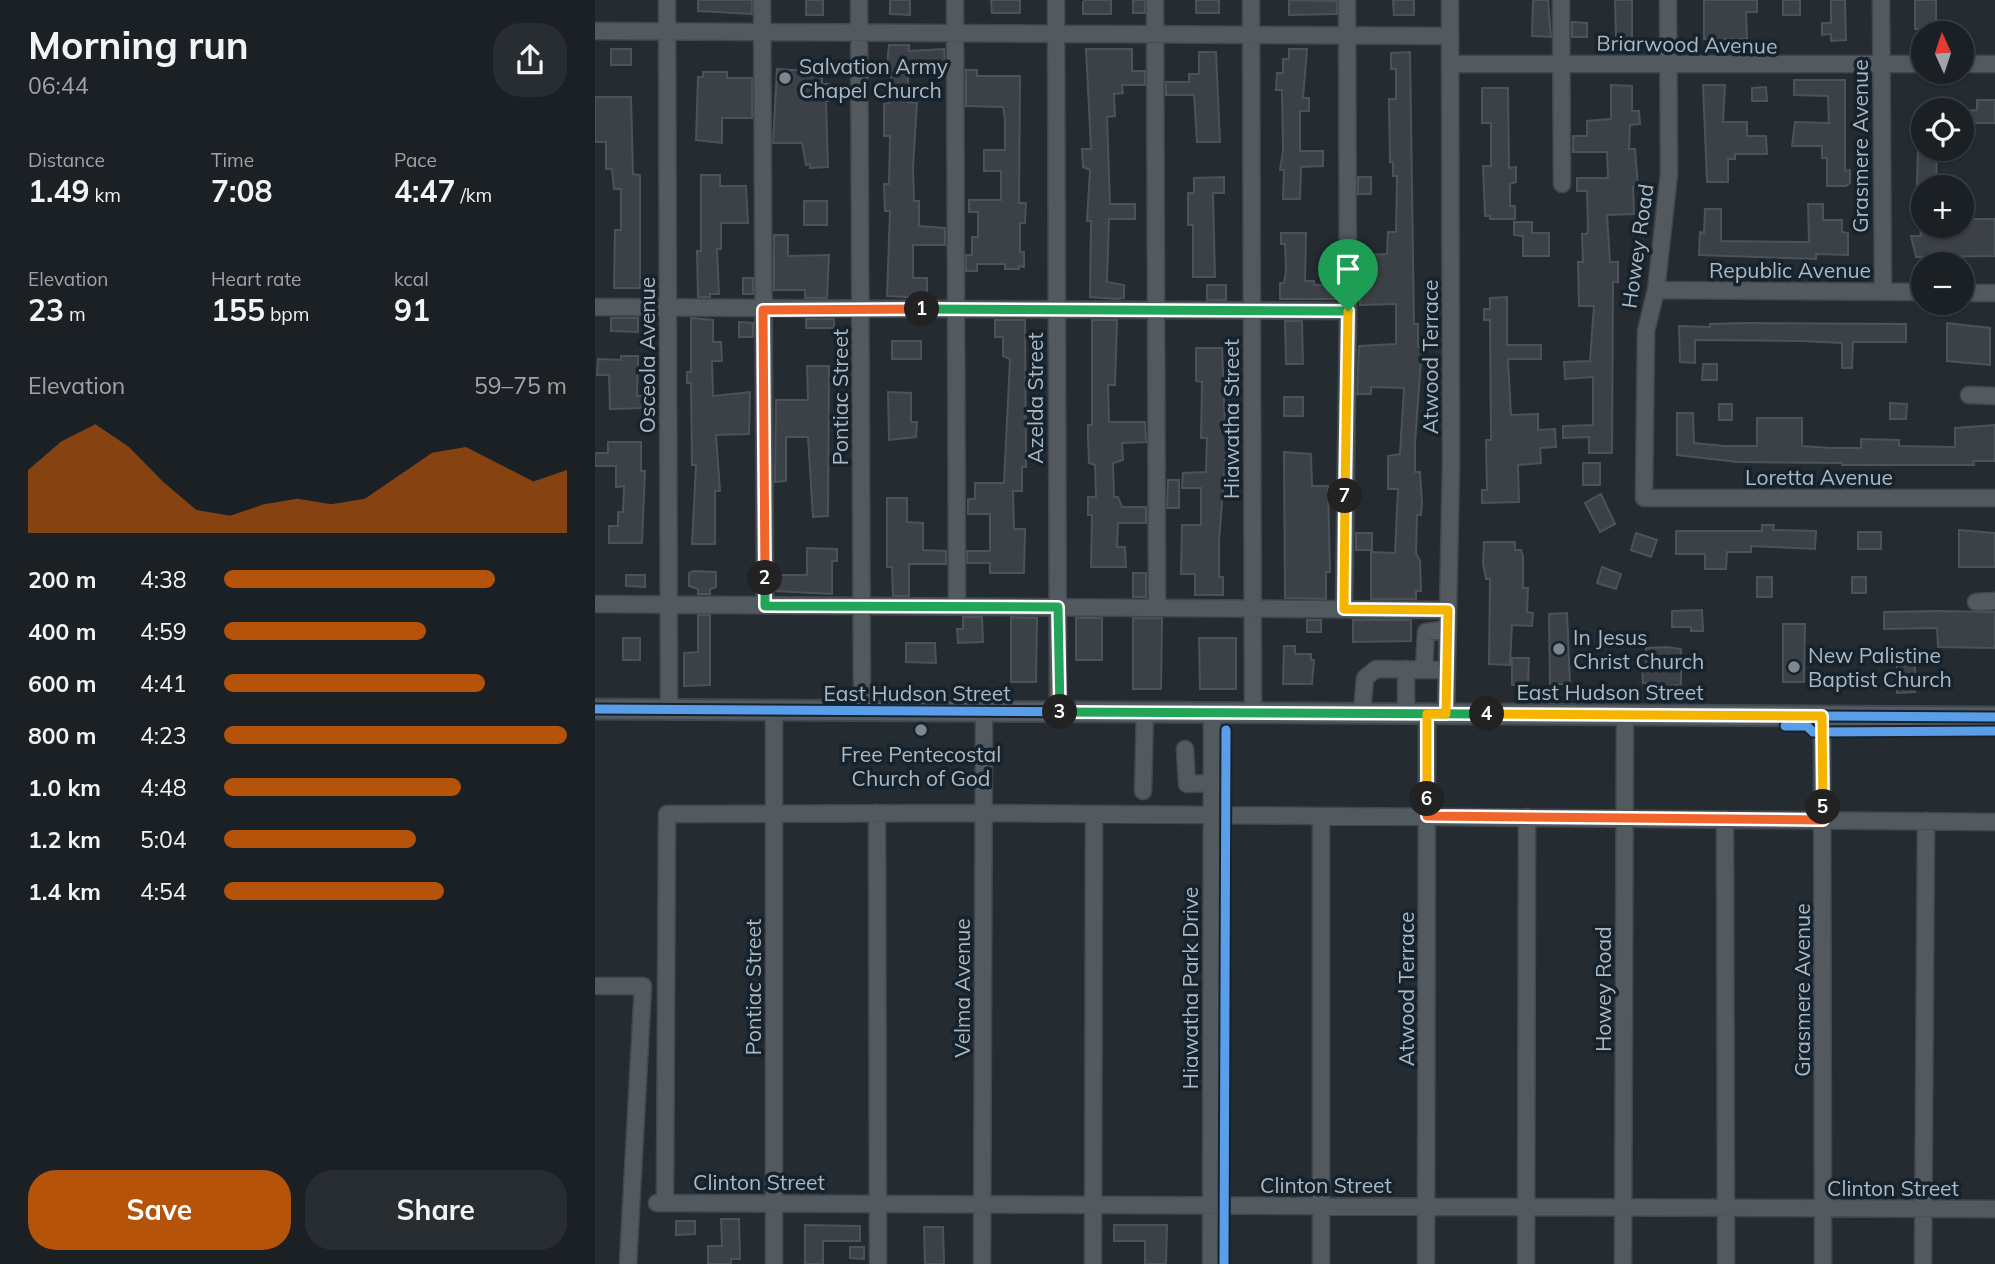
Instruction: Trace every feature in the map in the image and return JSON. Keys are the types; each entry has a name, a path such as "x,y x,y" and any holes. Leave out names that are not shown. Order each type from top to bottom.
{"main road":[{"name":"East Hudson Street","path":"595,709 1995,717"}],"street":[{"name":"Osceola Avenue","path":"667,0 669,710"},
{"path":"762,0 765,606"},
{"name":"Pontiac Street","path":"859,0 862,711"},
{"path":"955,0 957,607"},
{"name":"Azelda Street","path":"1056,0 1058,712"},
{"path":"1155,0 1157,608"},
{"name":"Hiawatha Street","path":"1251,0 1253,713"},
{"path":"1344,609 1348,311 1347,0"},
{"name":"Atwood Terrace","path":"1426,1264 1427,816 1436,714 1447,670 1448,629 1450,0"},
{"path":"1561,0 1562,184"},
{"name":"Howey Road","path":"1644,498 1646,331 1656,290 1669,174 1668,0"},
{"name":"Grasmere Avenue","path":"1881,0 1882,291"},
{"path":"595,31 1450,36"},
{"name":"Briarwood Avenue","path":"1450,64 1911,64"},
{"path":"1974,64 1995,64"},
{"name":"Republic Avenue","path":"1656,290 1911,292"},
{"path":"1974,293 1995,293"},
{"path":"595,307 763,310 1348,311"},
{"path":"1969,395 1995,396"},
{"name":"Loretta Avenue","path":"1644,498 1995,498"},
{"path":"1976,601 1995,601"},
{"path":"595,604 1448,610"},
{"path":"1424,669 1426,632 1448,629"},
{"path":"1362,713 1365,678 1376,669 1447,670"},
{"path":"1406,669 1406,713"},
{"name":"Pontiac Street","path":"773,1264 774,710"},
{"name":"Velma Avenue","path":"982,1264 983,711"},
{"path":"1143,791 1145,712"},
{"name":"Hiawatha Park Drive","path":"1211,1264 1212,713"},
{"name":"Howey Road","path":"1623,1264 1625,715"},
{"name":"Grasmere Avenue","path":"1822,716 1823,1264"},
{"path":"1185,749 1187,784 1212,783"},
{"path":"877,813 878,1264"},
{"name":"Clinton Street","path":"774,814 667,814 661,1203 1995,1209"},
{"path":"774,814 1625,817 1995,822"},
{"path":"1093,1264 1094,814"},
{"path":"1321,816 1321,1264"},
{"path":"1526,1264 1527,817"},
{"path":"1725,818 1726,1264"},
{"path":"1923,1264 1926,821"},
{"path":"595,986 643,986 628,1264"}],"building":[{"path":"698,0 752,0 752,14 698,11"},
{"path":"806,0 823,0 823,15 806,15"},
{"path":"890,0 910,0 910,15 890,14"},
{"path":"991,0 1020,0 1020,13 992,13"},
{"path":"1111,0 1111,14 1083,14 1083,2"},
{"path":"1133,0 1145,0 1145,13 1133,13"},
{"path":"1196,0 1219,0 1219,13 1196,13"},
{"path":"1289,0 1337,1 1337,14 1289,15"},
{"path":"1393,0 1414,0 1414,15 1394,15"},
{"path":"1533,0 1548,0 1551,37 1532,36"},
{"path":"1615,0 1632,0 1632,38 1616,38"},
{"path":"1704,0 1757,0 1757,12 1746,12 1747,39 1704,39"},
{"path":"1783,0 1800,0 1800,15 1783,15"},
{"path":"1831,0 1845,0 1846,40 1831,41 1831,34 1822,35 1822,23 1831,23"},
{"path":"1915,0 1936,0 1936,21 1915,21"},
{"path":"1572,22 1587,23 1587,37 1572,37"},
{"path":"889,45 909,45 909,51 944,49 945,65 908,66 908,102 917,103 913,167 914,201 919,201 919,226 945,228 945,245 913,245 913,278 927,278 927,298 887,296 890,211 885,211 884,184 889,184 890,136 884,136 884,104 889,103 891,93 891,64 887,64"},
{"path":"611,49 631,49 631,65 611,65"},
{"path":"1086,49 1132,49 1132,71 1145,71 1145,85 1122,85 1123,93 1114,94 1115,116 1107,117 1110,204 1135,204 1135,219 1109,219 1107,282 1124,285 1124,298 1117,299 1090,297 1091,221 1087,221 1090,170 1083,167 1082,149 1091,149"},
{"path":"1289,49 1307,49 1303,98 1309,98 1309,111 1300,111 1300,151 1323,151 1323,166 1301,167 1300,199 1283,199 1284,170 1280,170 1283,151 1282,90 1276,90 1277,73 1283,73 1283,59 1289,59"},
{"path":"1199,52 1216,52 1220,142 1197,142 1194,95 1166,95 1166,82 1189,82 1189,74 1199,74"},
{"path":"1410,52 1414,324 1418,324 1418,347 1422,347 1415,443 1415,472 1420,472 1422,503 1421,515 1417,515 1416,553 1420,561 1421,591 1416,591 1416,599 1371,599 1371,552 1395,553 1398,489 1388,489 1388,456 1400,454 1404,388 1371,387 1371,394 1357,394 1359,346 1396,344 1396,304 1360,305 1360,255 1387,254 1388,232 1396,232 1397,176 1393,176 1393,162 1390,162 1389,99 1396,99 1396,69 1391,69 1391,53"},
{"path":"777,69 822,72 822,84 830,84 829,101 826,101 828,167 810,168 810,164 806,165 802,143 773,143"},
{"path":"966,70 977,70 977,76 1020,76 1019,203 1026,203 1025,223 1020,223 1020,252 1024,252 1024,267 1019,266 1019,269 1005,269 1005,264 977,264 977,271 966,271 966,255 972,255 972,237 978,237 978,212 969,212 969,200 1001,200 1001,171 984,171 984,150 1005,150 1005,119 1003,107 966,106"},
{"path":"703,72 727,72 727,78 752,78 752,118 722,118 722,143 696,140 698,77 703,77"},
{"path":"1794,80 1845,80 1845,171 1850,170 1850,183 1846,186 1827,186 1827,158 1822,158 1822,146 1792,146 1795,122 1829,123 1828,96 1794,95"},
{"path":"1611,85 1632,86 1632,111 1639,111 1640,124 1630,125 1629,149 1635,149 1638,186 1633,187 1634,214 1607,215 1610,262 1618,262 1618,282 1613,282 1612,453 1589,453 1589,437 1563,438 1563,426 1593,425 1593,377 1565,379 1564,362 1590,361 1594,306 1579,306 1578,262 1583,262 1582,234 1587,234 1588,230 1587,191 1577,191 1577,178 1608,178 1607,152 1573,152 1573,136 1587,136 1587,121 1611,119"},
{"path":"1703,85 1725,85 1723,122 1747,122 1747,136 1766,136 1767,154 1735,154 1735,159 1728,159 1728,182 1707,182"},
{"path":"1766,87 1767,101 1752,101 1752,88"},
{"path":"1482,88 1508,88 1509,168 1516,167 1516,182 1510,184 1510,206 1515,206 1515,219 1490,219 1490,216 1485,216 1483,166 1491,166 1491,123 1482,123"},
{"path":"595,97 631,97 633,174 640,175 640,288 614,288 615,230 621,230 621,189 614,189 612,169 606,169 606,142 595,142"},
{"path":"1977,100 1995,100 1995,123 1974,123 1974,110 1977,110"},
{"path":"1918,161 1937,161 1936,175 1917,175"},
{"path":"701,175 720,175 720,186 746,186 748,223 721,223 721,249 717,249 719,294 710,294 710,297 698,297 697,251 701,251"},
{"path":"1224,177 1224,193 1213,193 1215,277 1193,277 1193,225 1188,225 1188,193 1194,193 1194,178"},
{"path":"1358,177 1371,177 1371,194 1358,194"},
{"path":"804,201 827,201 827,225 804,225"},
{"path":"1808,204 1823,204 1823,220 1842,220 1842,232 1848,233 1848,255 1816,254 1816,259 1699,255 1700,232 1704,233 1705,209 1721,209 1721,241 1809,242"},
{"path":"1974,219 1995,219 1995,256 1974,256 1974,252 1915,252 1911,238 1974,238"},
{"path":"1514,222 1532,222 1532,233 1549,233 1549,256 1523,256 1523,236 1514,235"},
{"path":"1281,233 1306,233 1305,281 1314,281 1314,285 1337,285 1337,299 1280,299 1280,283 1284,283 1286,271 1285,244 1281,244"},
{"path":"774,235 788,235 788,256 829,255 827,298 805,298 805,290 774,290"},
{"path":"743,278 753,278 753,294 743,294"},
{"path":"1207,285 1226,285 1226,300 1207,300"},
{"path":"1507,297 1507,345 1541,345 1541,359 1508,359 1511,415 1538,414 1538,430 1555,429 1556,447 1540,448 1541,463 1518,465 1519,502 1482,503 1482,490 1487,490 1486,440 1491,440 1490,320 1484,320 1484,309 1490,309 1490,298"},
{"path":"611,318 638,318 638,332 611,331"},
{"path":"691,318 713,320 713,342 721,342 722,361 712,361 713,396 750,392 749,434 716,435 720,491 715,491 715,544 692,544 696,465 692,465 691,383 687,383 687,372 691,372"},
{"path":"806,319 834,319 834,328 806,328"},
{"path":"995,320 1025,320 1026,467 1022,467 1022,491 1013,491 1014,529 1025,529 1024,573 990,573 990,563 967,563 967,551 990,551 990,514 968,514 968,499 975,499 975,483 1004,483 1010,359 1003,356 1003,337 995,337"},
{"path":"1092,320 1117,320 1115,385 1108,385 1109,422 1145,422 1146,442 1122,443 1123,460 1113,463 1114,497 1118,497 1122,507 1146,507 1146,523 1118,523 1117,547 1125,547 1126,567 1091,567 1092,515 1088,515 1088,497 1096,497 1095,465 1089,463 1088,438 1088,425 1092,425"},
{"path":"1285,321 1302,321 1303,364 1286,364"},
{"path":"739,322 753,323 753,337 739,337"},
{"path":"1947,323 1990,328 1990,365 1947,361"},
{"path":"1710,324 1906,324 1906,342 1853,342 1852,368 1842,368 1842,343 1801,341 1695,340 1695,363 1680,362 1679,326 1710,327"},
{"path":"892,341 921,341 921,359 892,359"},
{"path":"1196,348 1222,348 1225,424 1228,424 1219,542 1219,577 1223,577 1223,595 1195,595 1195,574 1181,574 1182,525 1201,525 1201,488 1182,488 1183,473 1206,472 1207,438 1201,438 1202,382 1196,381"},
{"path":"621,356 638,356 637,396 645,396 645,408 610,409 609,375 597,375 598,359 621,360"},
{"path":"1703,364 1717,364 1717,380 1702,380"},
{"path":"807,366 829,366 828,516 813,517 808,437 786,437 786,481 775,482 776,400 808,400"},
{"path":"888,392 911,393 911,422 917,422 916,437 889,440"},
{"path":"1284,397 1303,397 1303,416 1284,416"},
{"path":"1890,403 1907,404 1906,419 1890,419"},
{"path":"1719,404 1732,404 1732,420 1719,420"},
{"path":"1677,413 1693,413 1694,443 1725,446 1757,446 1757,418 1802,418 1802,446 1831,448 1861,448 1861,439 1899,440 1899,446 1955,447 1955,428 1995,425 1995,461 1973,461 1974,465 1842,465 1738,462 1677,455"},
{"path":"608,442 641,442 641,471 645,471 642,543 609,543 609,526 618,526 618,512 623,512 624,486 616,487 616,466 595,466 595,453 608,453"},
{"path":"1284,452 1311,454 1312,486 1328,486 1330,572 1326,572 1326,599 1285,598"},
{"path":"1583,463 1600,463 1600,485 1583,485"},
{"path":"1168,480 1179,480 1179,508 1167,508"},
{"path":"1601,494 1615,524 1600,532 1585,503"},
{"path":"887,498 907,498 907,522 923,523 923,550 946,551 946,564 909,564 909,596 893,596 892,567 887,567"},
{"path":"1762,525 1774,525 1773,530 1816,531 1815,549 1751,546 1751,552 1727,552 1726,569 1705,569 1705,554 1676,554 1676,531 1762,531"},
{"path":"1959,530 1995,533 1995,567 1959,567"},
{"path":"1858,532 1881,532 1881,549 1858,549"},
{"path":"1356,533 1372,533 1372,550 1356,550"},
{"path":"1636,533 1657,540 1651,557 1631,550"},
{"path":"1484,542 1515,542 1515,550 1521,550 1523,556 1523,588 1528,588 1527,612 1533,613 1532,626 1512,625 1510,665 1489,664 1490,579 1486,579 1483,564"},
{"path":"807,548 837,549 837,561 832,561 832,594 775,591 775,575 807,575"},
{"path":"1602,567 1621,574 1616,589 1597,583"},
{"path":"716,572 716,587 710,589 710,594 698,594 698,589 689,586 689,573"},
{"path":"1133,573 1146,573 1146,597 1133,597"},
{"path":"626,575 645,575 645,587 626,586"},
{"path":"1757,577 1772,577 1772,597 1757,597"},
{"path":"1852,577 1866,577 1866,593 1852,593"},
{"path":"1702,610 1703,631 1691,631 1691,627 1672,627 1672,611"},
{"path":"1884,612 1995,612 1995,648 1938,647 1937,628 1884,629"},
{"name":"In Jesus Christ Church","path":"1567,613 1570,684 1550,684 1549,614"},
{"path":"698,615 710,615 710,685 684,686 684,653 698,652"},
{"path":"963,617 982,617 983,642 958,643 957,629 963,629"},
{"path":"1011,617 1037,618 1036,682 1011,682"},
{"path":"1076,618 1102,618 1102,660 1076,660"},
{"path":"1133,618 1162,618 1161,689 1133,689"},
{"path":"1307,620 1321,620 1321,632 1307,632"},
{"path":"1353,620 1411,620 1411,641 1353,642"},
{"name":"New Palistine Baptist Church","path":"1783,624 1805,624 1804,682 1783,682"},
{"path":"623,638 640,638 640,660 623,660"},
{"path":"1199,638 1236,638 1236,689 1200,689"},
{"path":"906,643 935,643 936,663 906,662"},
{"path":"1284,646 1295,646 1295,654 1311,654 1311,660 1314,660 1312,684 1283,684"},
{"path":"1646,648 1681,649 1681,685 1646,688 1642,666 1646,665"},
{"path":"1897,657 1915,657 1915,692 1897,693"},
{"path":"1512,658 1529,658 1528,685 1512,685"},
{"path":"721,1219 739,1219 740,1259 731,1259 731,1264 708,1264 708,1246 722,1246"},
{"path":"676,1221 695,1221 695,1234 676,1235"},
{"path":"805,1225 860,1226 860,1241 823,1241 823,1264 805,1264"},
{"path":"1114,1225 1167,1225 1166,1264 1145,1264 1145,1241 1114,1241"},
{"path":"924,1227 943,1227 944,1264 925,1264"},
{"path":"850,1247 864,1247 864,1259 850,1258"}],"cycle path":[{"path":"595,709 1995,717"},
{"path":"1785,726 1807,726 1813,732 1995,731"},
{"path":"1224,1264 1226,730"}],"place":[{"name":"Salvation Army Chapel Church","path":"785,78"},
{"name":"In Jesus Christ Church","path":"1559,649"},
{"name":"New Palistine Baptist Church","path":"1794,667"},
{"name":"Free Pentecostal Church of God","path":"921,730"}],"route":[{"path":"1348,311 763,310 765,606 1058,607 1058,712 1406,713 1427,714 1822,716 1823,820 1427,816 1427,714 1446,714 1448,610 1344,609 1348,311"}]}
